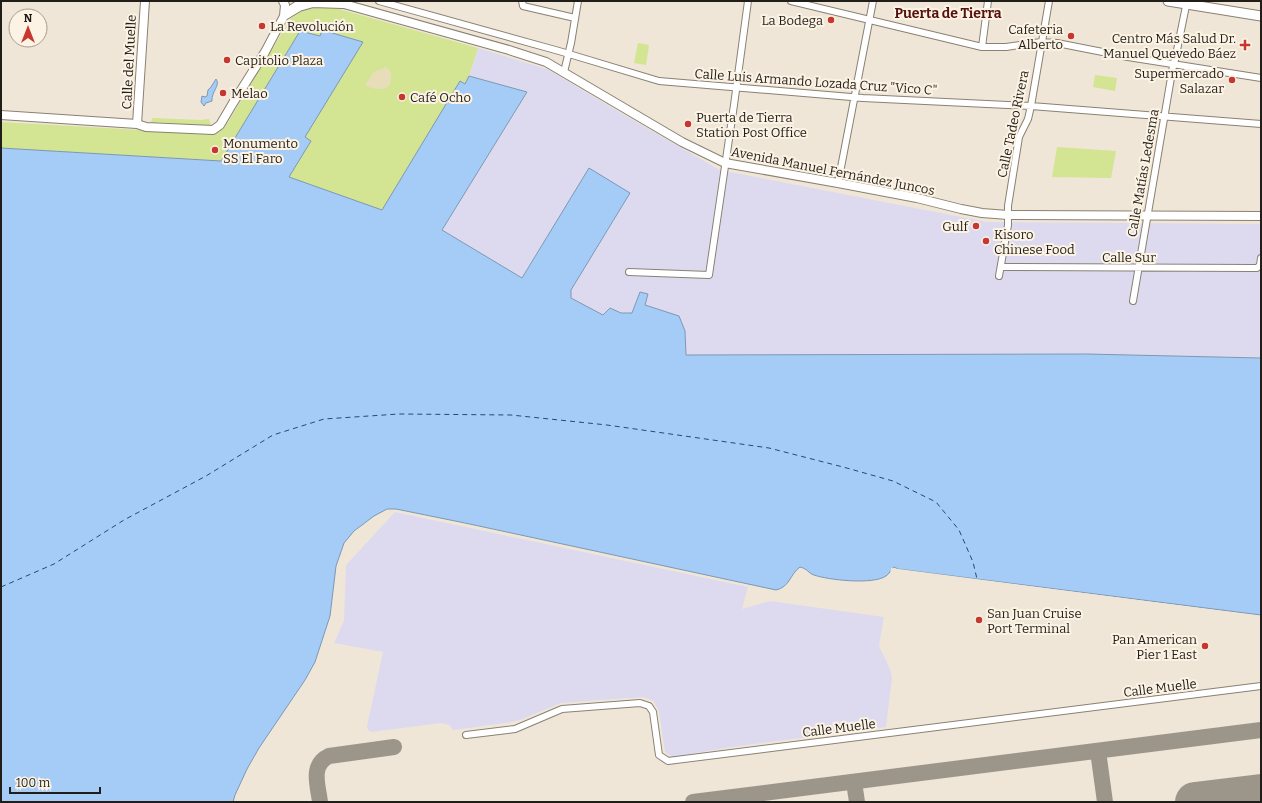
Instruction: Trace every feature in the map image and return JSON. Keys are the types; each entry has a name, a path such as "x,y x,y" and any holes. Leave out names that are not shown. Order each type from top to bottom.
{"main road":[{"name":"Calle del Muelle","path":"137,124 145,1"},
{"path":"1,116 137,124 146,127 212,130 220,125 265,52 284,16 285,5 283,1"},
{"path":"1168,1 1186,2 1261,16"},
{"name":"Avenida Manuel Fernández Juncos","path":"284,16 313,3 341,2 546,62 682,142 726,163 917,198 982,213 1008,215 1261,216"}],"street":[{"path":"284,16 290,8 302,1"},
{"name":"Calle Luis Armando Lozada Cruz \"Vico C\"","path":"379,1 569,54 659,81 855,97 1030,106 1261,124"},
{"path":"564,72 569,54 578,1"},
{"path":"629,272 709,275 737,88 748,1"},
{"path":"791,1 982,47 1006,47 1041,42 1057,43 1128,57 1174,63 1261,78"},
{"path":"838,183 873,1"},
{"path":"982,47 988,1"},
{"name":"Calle Tadeo Rivera","path":"999,276 1008,225 1008,215 1019,137 1028,119 1048,1"},
{"path":"522,2 523,6 575,18"},
{"name":"Calle Matías Ledesma","path":"1133,301 1164,117 1186,2"},
{"name":"Calle Sur","path":"1001,267 1257,268 1260,265 1261,258"},
{"name":"Calle Muelle","path":"466,736 515,729 562,709 640,703 649,706 654,712 659,755 668,761 715,754 1020,718 1261,686"}],"shaded area":[{"path":"478,48 547,69 718,169 730,172 987,222 1261,224 1261,357 686,355 685,331 645,305 647,294 633,313 621,313 610,308 603,315 571,298 570,290 590,168 522,278 442,230 527,93 469,76"},
{"path":"395,512 748,587 742,609 770,601 884,617 879,646 890,669 892,678 886,727 732,747 672,757 665,752 659,712 654,701 643,697 561,703 520,720 453,730 449,725 441,723 371,732 368,730 367,726 383,652 334,643 344,621 346,565"}],"green space":[{"path":"324,6 478,48 465,84 460,82 382,210 289,177 311,141 305,138 322,30 320,36 237,137 221,161 1,148 1,122 211,134 216,133 225,127 291,18 306,9"},
{"path":"638,43 649,45 646,65 634,63"},
{"path":"1095,75 1117,78 1115,91 1093,87"},
{"path":"152,118 209,119 211,126 158,122 151,124"},
{"path":"1057,147 1116,151 1111,178 1052,177"}],"sand":[{"path":"386,67 390,70 391,75 391,82 388,87 378,89 365,85 374,72"}],"water":[{"path":"322,30 363,42 305,137 311,141 289,177 382,210 460,81 465,84 469,76 527,92 442,230 522,278 589,168 630,193 571,290 571,298 603,315 610,308 621,313 632,313 640,292 648,294 645,305 679,316 685,331 686,355 1086,354 1261,358 1261,615 898,569 894,567 887,575 880,579 850,581 821,577 800,567 784,586 776,590 465,523 396,509 387,509 374,516 354,531 344,543 336,566 330,616 315,662 305,680 259,748 247,769 233,802 1,802 1,148 221,161 300,31 320,36"},
{"path":"216,79 217,86 212,101 206,103 204,106 201,102 202,96 207,96 208,90"}],"pier":[{"path":"891,568 1261,617 898,571 894,569 890,576"}],"ferry route":[{"path":"1,587 54,564 124,520 206,476 273,435 324,419 399,414 511,415 607,425 769,448 893,481 936,502 959,530 973,562 977,579"}],"taxiway":[{"path":"693,802 1261,730"},
{"path":"320,802 317,770 323,760 329,756 394,747"},
{"path":"1098,751 1105,802"},
{"path":"854,782 857,802"}],"runway":[{"path":"1195,802 1261,794"}],"place":[{"name":"La Bodega","path":"831,20"},
{"name":"La Revolución","path":"262,26"},
{"name":"Cafeteria Alberto","path":"1071,36"},
{"name":"Centro Más Salud Dr. Manuel Quevedo Báez","path":"1245,45"},
{"name":"Capitolio Plaza","path":"227,60"},
{"name":"Supermercado Salazar","path":"1232,80"},
{"name":"Melao","path":"223,93"},
{"name":"Café Ocho","path":"402,97"},
{"name":"Puerta de Tierra Station Post Office","path":"688,124"},
{"name":"Monumento SS El Faro","path":"215,150"},
{"name":"Gulf","path":"976,226"},
{"name":"Kisoro Chinese Food","path":"986,241"},
{"name":"San Juan Cruise Port Terminal","path":"979,620"},
{"name":"Pan American Pier 1 East","path":"1205,646"}],"district":[{"name":"Puerta de Tierra","path":"948,13"}]}
